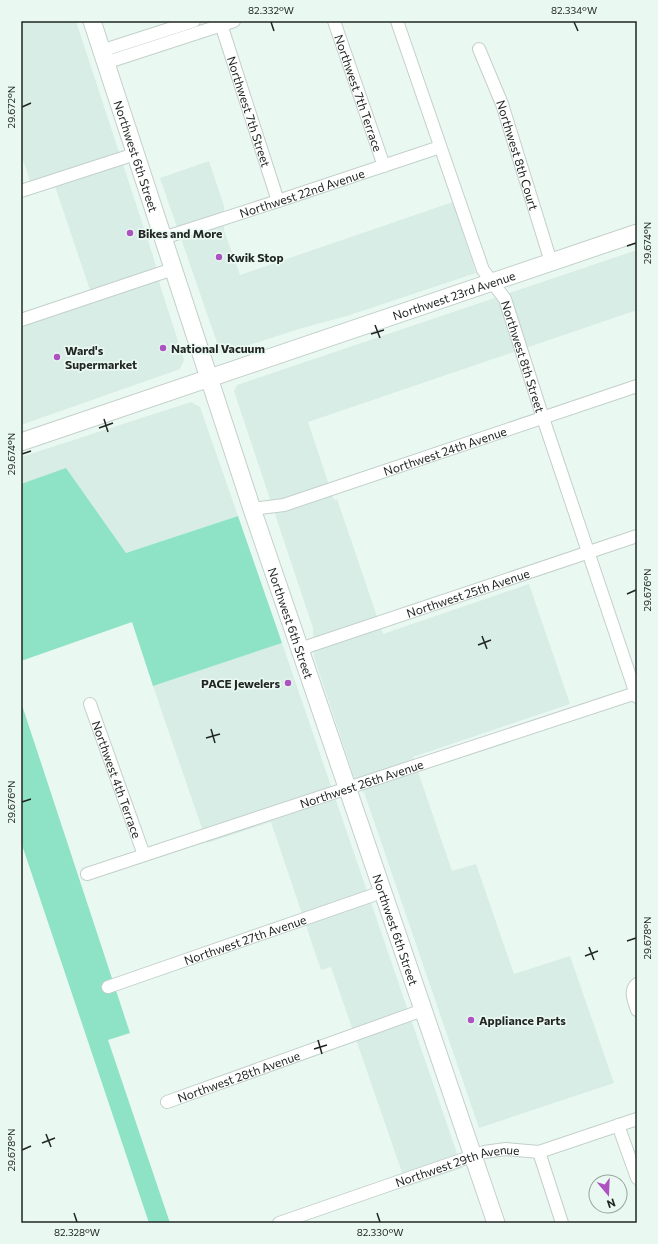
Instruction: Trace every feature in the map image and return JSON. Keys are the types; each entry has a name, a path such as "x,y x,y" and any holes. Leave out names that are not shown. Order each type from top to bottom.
{"main road":[{"name":"Northwest 6th Street","path":"92,21 252,509 496,1223"},
{"name":"Northwest 23rd Avenue","path":"21,442 208,377 637,233"}],"street":[{"path":"103,57 194,21"},
{"path":"103,57 220,23 234,21"},
{"name":"Northwest 7th Terrace","path":"334,21 384,166"},
{"name":"Northwest 8th Street","path":"397,21 483,270 504,299 636,695"},
{"name":"Northwest 7th Street","path":"220,23 278,201"},
{"name":"Northwest 8th Court","path":"480,49 502,104 551,262"},
{"name":"Northwest 22nd Avenue","path":"163,238 440,147"},
{"path":"21,191 135,154"},
{"path":"21,320 173,269"},
{"name":"Northwest 24th Avenue","path":"252,509 284,505 637,386"},
{"name":"Northwest 25th Avenue","path":"300,650 637,536"},
{"name":"Northwest 26th Avenue","path":"87,874 636,695"},
{"name":"Northwest 4th Terrace","path":"90,704 144,855"},
{"name":"Northwest 27th Avenue","path":"108,987 382,892"},
{"path":"634,987 637,1010"},
{"name":"Northwest 28th Avenue","path":"168,1102 423,1010"},
{"name":"Northwest 29th Avenue","path":"279,1223 473,1156 506,1149 538,1152 637,1119"},
{"path":"618,1125 637,1178"},
{"path":"538,1152 562,1223"}],"shaded area":[{"path":"21,21 76,21 154,259 160,285 184,360 180,369 21,425 21,327 94,302 55,186 30,181 21,154"},
{"path":"209,161 224,206 224,230 240,275 453,202 476,273 347,316 302,328 221,354 160,178"},
{"path":"637,250 637,310 308,422 334,500 337,499 383,634 529,584 570,704 413,757 452,871 476,864 514,974 570,956 614,1083 479,1128 365,795 354,777 314,657 313,628 234,391 237,385"},
{"path":"191,402 200,407 238,516 126,553 66,469 21,484 21,457"},
{"path":"282,643 462,1168 407,1187 331,967 321,970 271,822 207,843 153,686"}],"green space":[{"path":"66,468 126,553 238,516 282,643 153,686 132,622 21,661 21,484"},
{"path":"21,702 130,1033 108,1040 170,1223 149,1223 21,842"}],"place":[{"name":"Bikes and More","path":"130,233"},
{"name":"Kwik Stop","path":"219,257"},
{"name":"National Vacuum","path":"163,348"},
{"name":"Ward's Supermarket","path":"57,357"},
{"name":"PACE Jewelers","path":"288,683"},
{"name":"Appliance Parts","path":"471,1020"}]}
